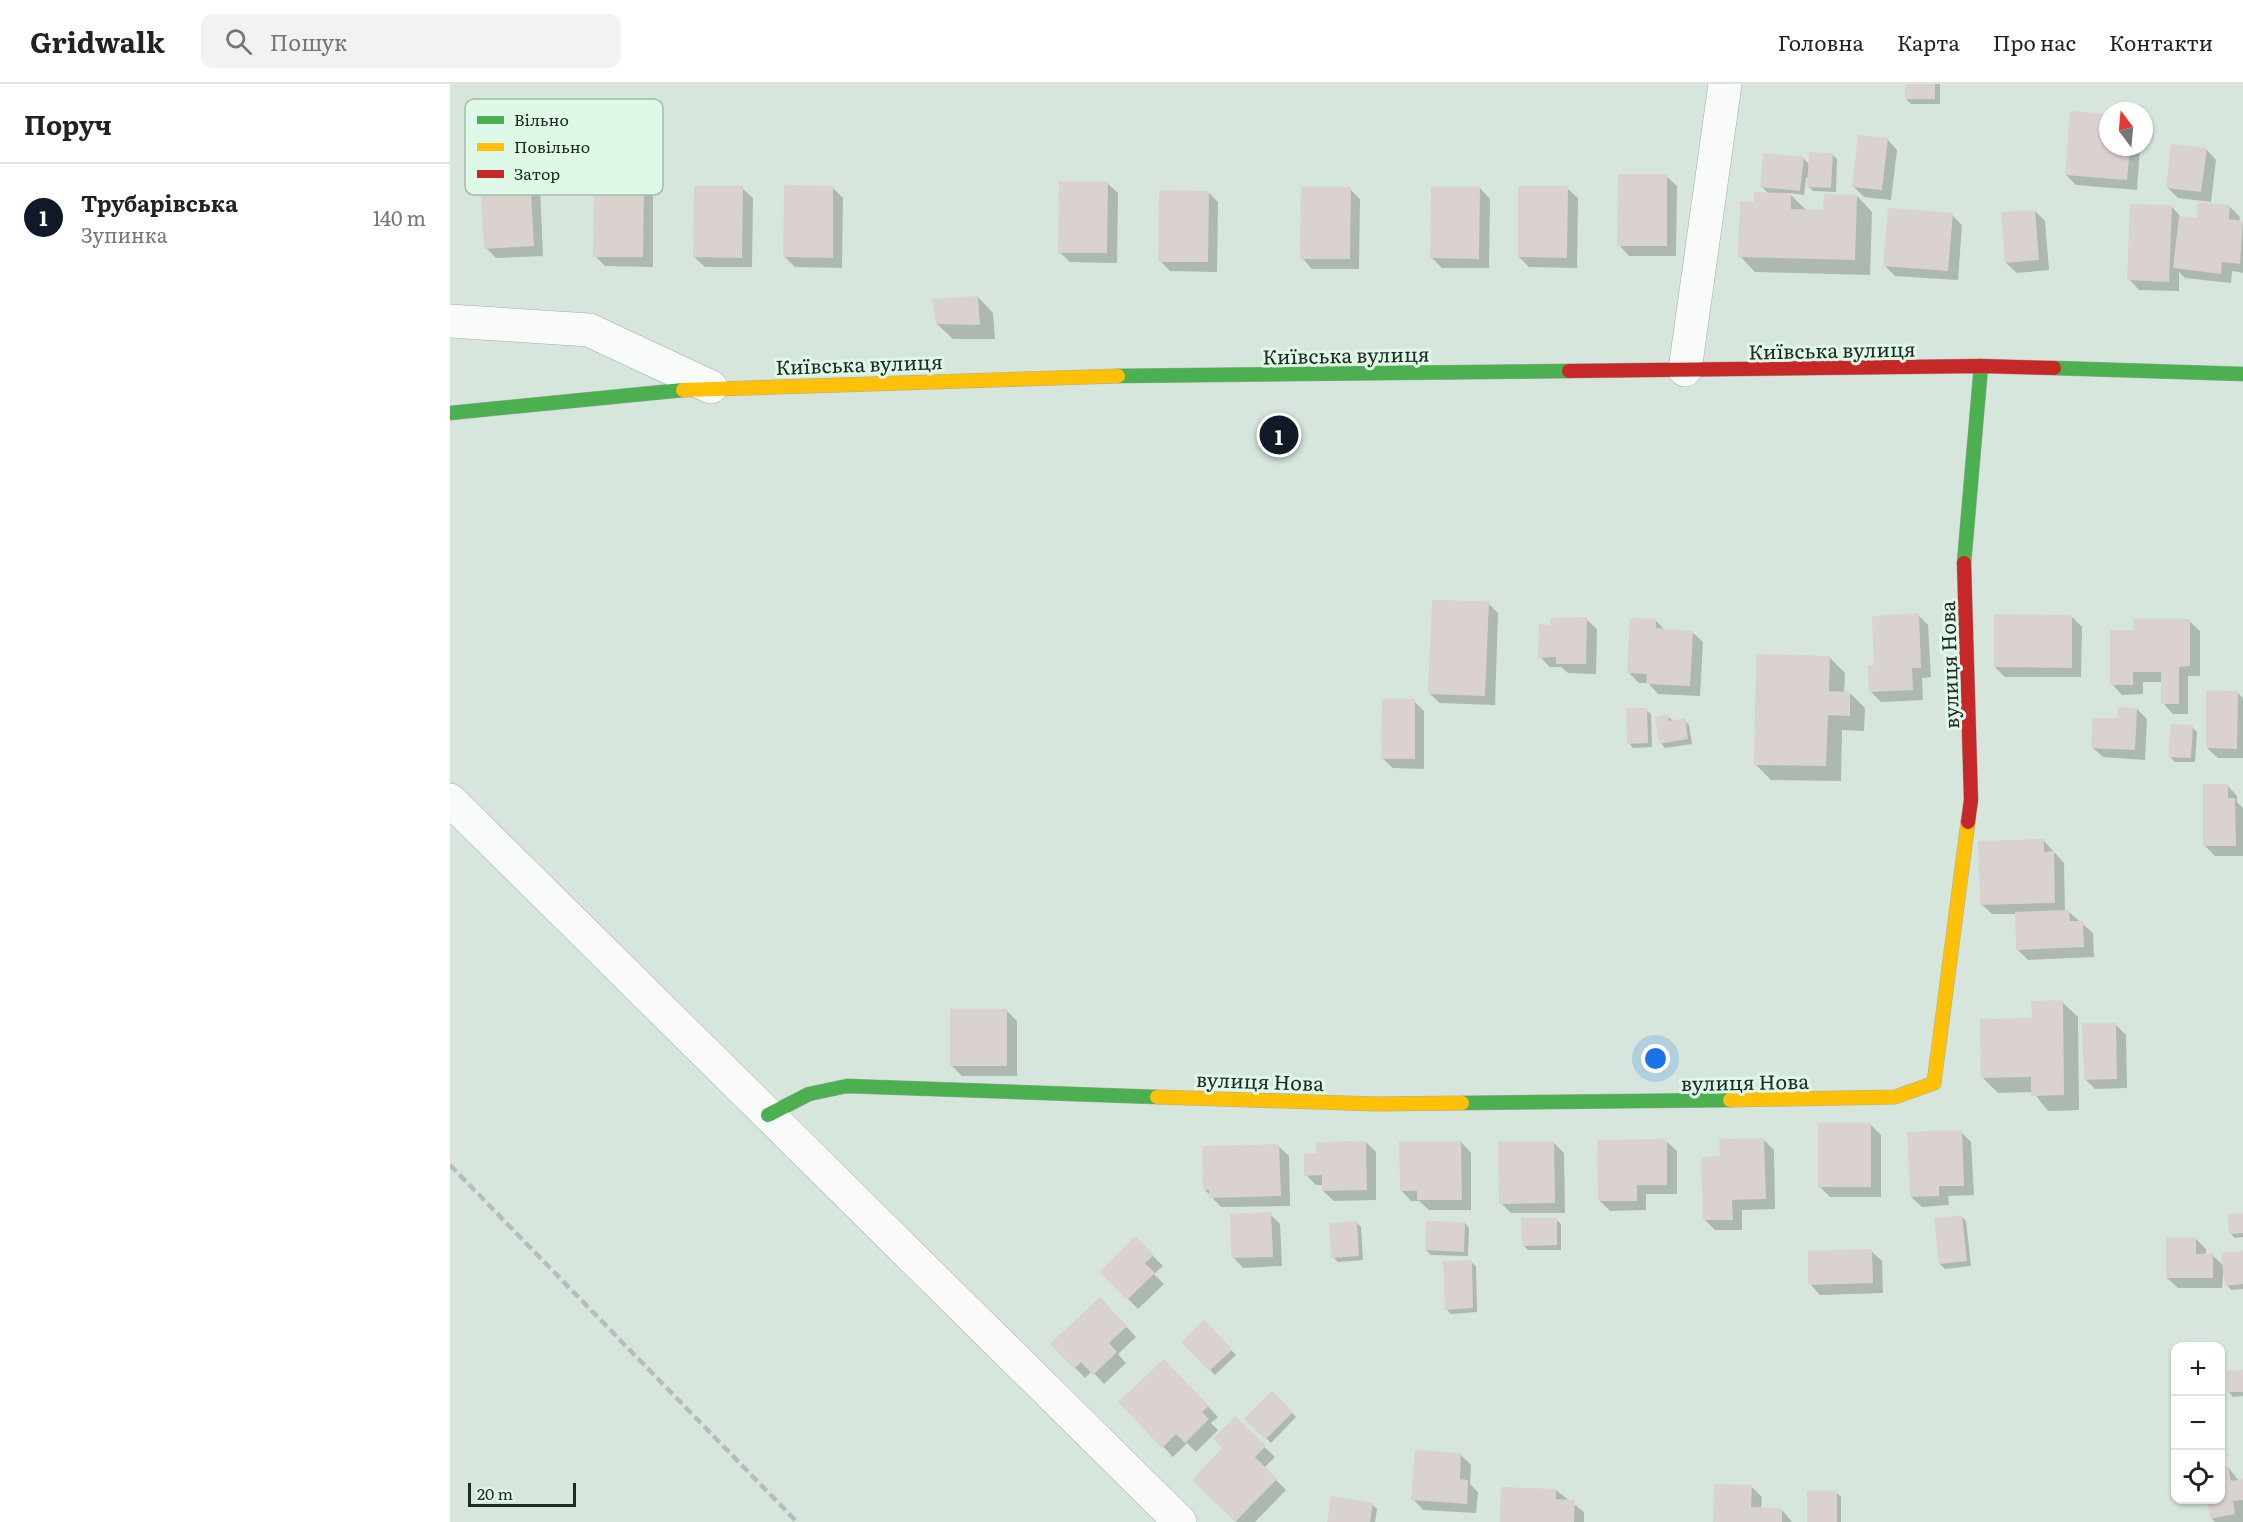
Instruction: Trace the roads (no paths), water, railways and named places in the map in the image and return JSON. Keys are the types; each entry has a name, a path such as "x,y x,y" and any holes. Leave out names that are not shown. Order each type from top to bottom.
{"street":[{"path":"1684,370 1725,84"},
{"path":"450,321 589,330 711,387"},
{"name":"Київська вулиця","path":"450,413 711,387 1038,377 1981,366 2243,374"},
{"name":"вулиця Нова","path":"768,1114 809,1094 847,1086 1376,1104 1834,1100 1895,1097 1934,1083 1971,800 1964,567 1981,366"},
{"path":"450,800 1180,1522"}],"railway":[{"path":"450,1165 797,1522"}],"place":[{"name":"Трубарівська","path":"1279,435"}]}
